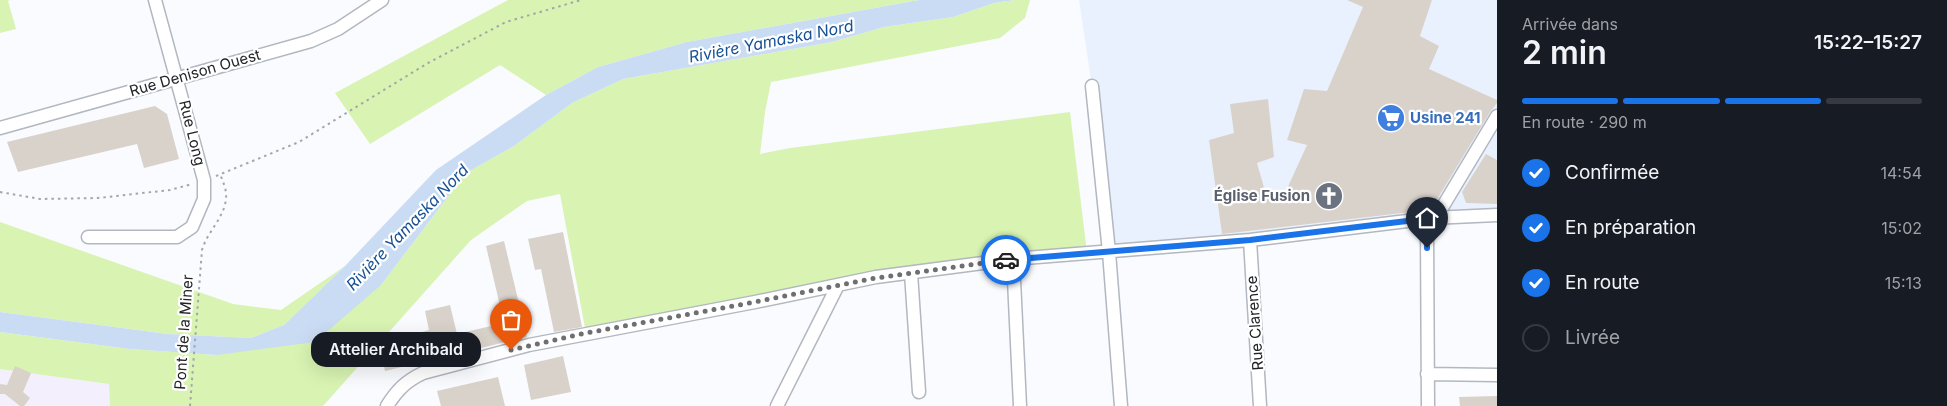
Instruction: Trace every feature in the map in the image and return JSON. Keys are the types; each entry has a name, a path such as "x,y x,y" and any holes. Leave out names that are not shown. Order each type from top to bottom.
{"street":[{"name":"Rue Long","path":"156,0 204,180"},
{"name":"Rue Denison Ouest","path":"0,128 311,41 338,29 382,0"},
{"path":"1092,86 1109,252 1121,406"},
{"path":"1428,406 1427,231 1432,218 1443,206 1497,116"},
{"path":"88,238 177,237 192,227 204,199 204,180"},
{"path":"387,406 397,390 409,380 432,371 577,335 838,285 911,273 1013,260 1250,240 1432,218 1497,215"},
{"name":"Rue Clarence","path":"1250,240 1260,406"},
{"path":"1013,260 1020,406"},
{"path":"911,273 919,392"},
{"path":"777,406 838,285"},
{"path":"1428,374 1497,375"}],"path":[{"path":"0,192 40,199 98,198 170,190 204,180 299,142 428,63 506,22 581,0"},
{"name":"Pont de la Miner","path":"190,406 200,260 204,241 224,209 226,198 220,174"}],"shaded area":[{"path":"1079,0 1497,0 1497,216 1109,252 1092,86"},
{"path":"0,369 109,384 110,406 0,406"}],"green space":[{"path":"0,0 10,0 8,1 16,29 0,33"},
{"path":"508,0 919,0 687,42 598,67 546,95 500,65 370,144 335,93"},
{"path":"1030,0 1025,18 1000,38 771,82 760,154 790,148 1070,112 1087,253 1013,259 586,333 560,194 527,201 471,240 323,406 110,406 109,384 0,369 0,332 130,349 217,355 381,285 466,173 514,146 572,103 623,79 832,42 884,27 953,17 994,3"},
{"path":"0,222 233,304 281,310 345,266 284,325 251,338 168,334 0,312"}],"water":[{"name":"Rivière Yamaska Nord","path":"919,0 1015,0 994,3 953,17 884,27 832,42 623,79 572,103 514,146 466,173 381,285 315,342 217,355 130,349 0,332 0,312 168,334 251,338 284,325 345,266 436,170 546,95 598,67 687,42"}],"building":[{"name":"Usine 241","path":"1347,0 1432,0 1420,36 1439,46 1429,69 1497,100 1497,103 1436,201 1428,210 1222,234 1209,140 1234,133 1230,104 1268,99 1274,157 1257,163 1265,191 1286,191 1307,145 1287,140 1304,89 1327,91 1363,7"},
{"path":"155,106 167,114 179,159 144,168 137,144 18,172 7,142"},
{"path":"1486,154 1497,160 1497,204 1466,203 1462,192"},
{"path":"563,232 582,327 554,332 541,269 535,270 528,239"},
{"path":"504,241 527,337 385,371 380,348 423,338 422,332 429,330 425,311 450,305 457,334 504,323 486,246"},
{"path":"563,356 571,392 531,400 524,365"},
{"path":"15,366 31,373 23,392 30,398 24,406 20,406 5,394 0,394 0,384 7,385"},
{"path":"498,377 505,406 441,406 437,391"},
{"path":"1497,396 1497,406 1460,406 1459,397"}],"way so far":[{"path":"511,350 586,333 876,278 1006,260"}],"place":[{"name":"Usine 241","path":"1391,118"},
{"name":"Église Fusion","path":"1329,196"},
{"name":"Attelier Archibald","path":"511,350"}],"route":[{"path":"1006,260 1250,240 1432,218 1427,231 1427,248"}]}
